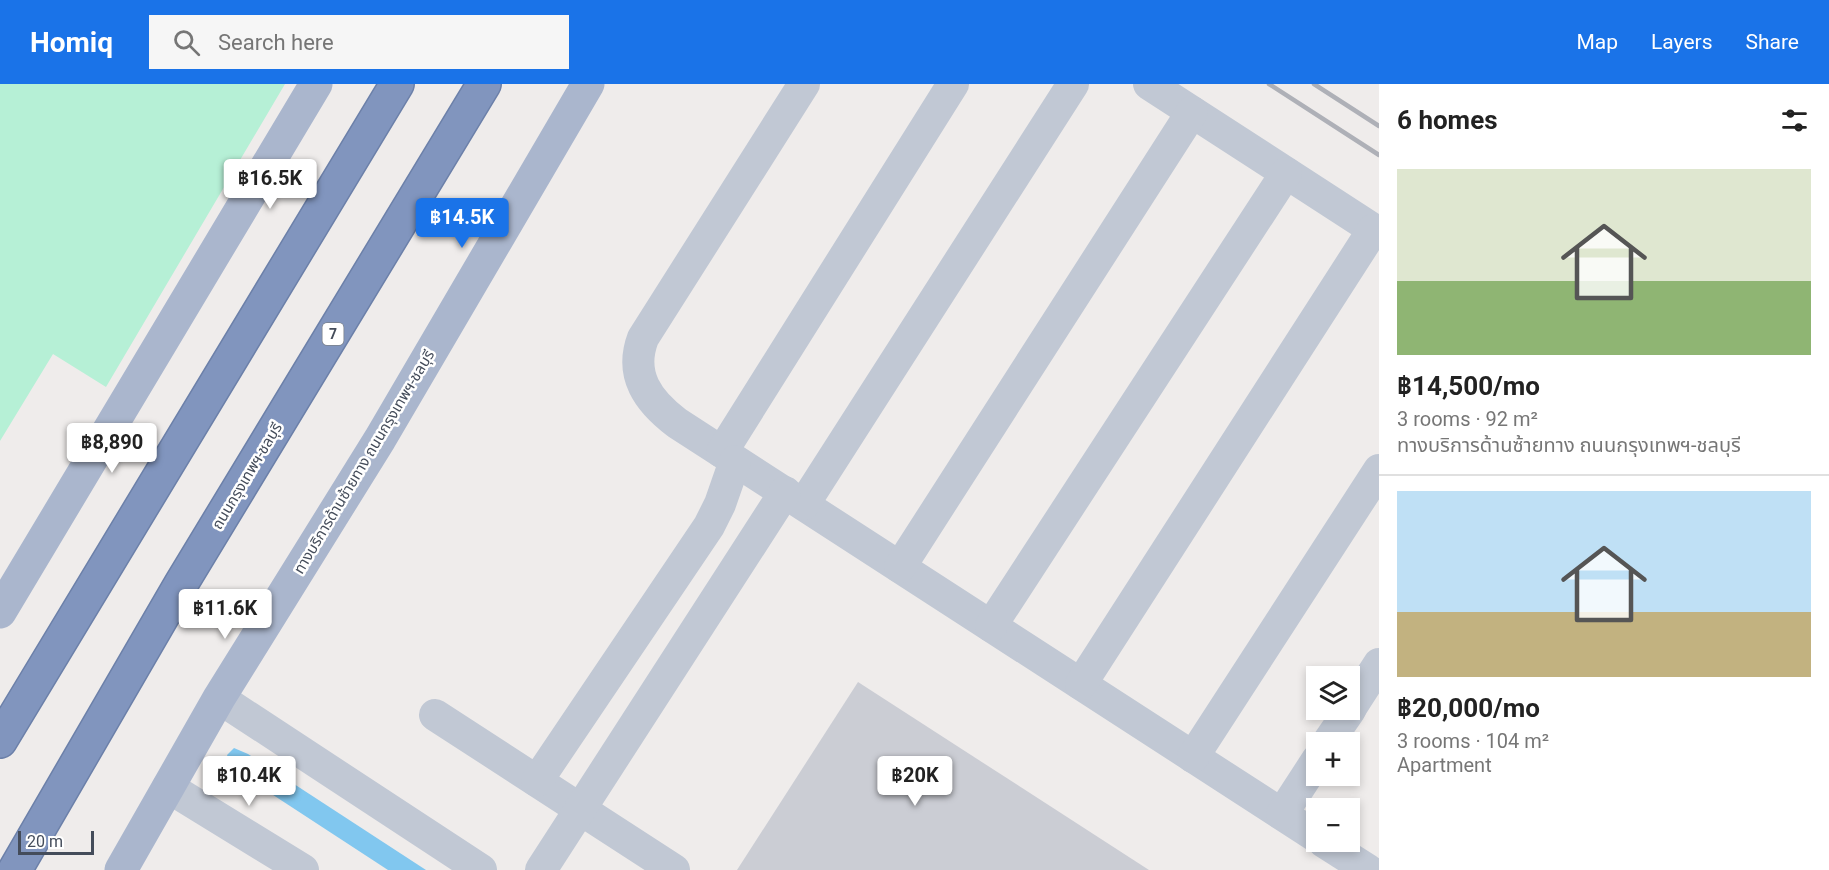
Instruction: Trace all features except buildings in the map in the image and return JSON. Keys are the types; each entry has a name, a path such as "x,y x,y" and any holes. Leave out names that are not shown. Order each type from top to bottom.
{"highway":[{"path":"0,741 397,84"},
{"name":"ถนนกรุงเทพฯ-ชลบุรี","path":"15,870 181,584 484,84"}],"main road":[{"path":"0,612 316,84"},
{"name":"ทางบริการด้านซ้ายทาง ถนนกรุงเทพฯ-ชลบุรี","path":"121,870 219,698 380,439 588,84"}],"street":[{"path":"804,84 643,338 638,351 637,364 651,398 659,409 677,423 1306,830"},
{"path":"537,781 709,526 720,504 729,456 953,84"},
{"path":"541,870 580,809 794,498 1073,84"},
{"path":"1081,684 1376,231 1149,84"},
{"path":"900,567 1192,112"},
{"path":"991,626 1286,173"},
{"path":"1193,757 1379,470"},
{"path":"1360,693 1379,664"},
{"path":"219,698 481,870"},
{"path":"435,715 674,870"},
{"path":"1282,814 1306,777"},
{"path":"168,787 303,870"},
{"path":"1340,852 1369,870 1379,857"}],"green space":[{"path":"0,84 285,84 106,387 53,354 0,441"}],"water":[{"path":"234,748 248,754 426,870 388,870 232,768 227,755"}],"railway":[{"path":"1269,84 1379,155"},
{"path":"1314,84 1379,126"}]}
